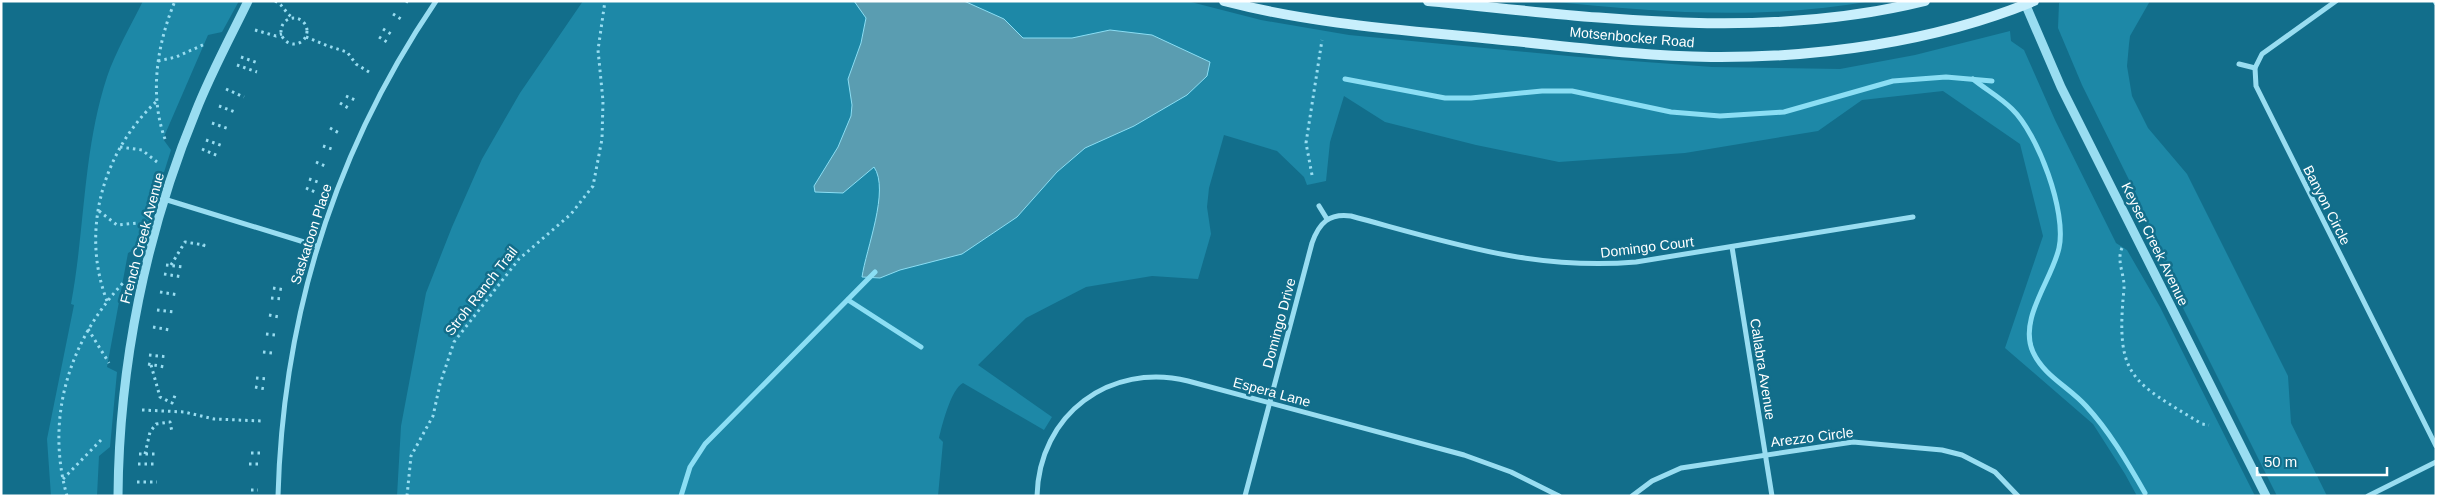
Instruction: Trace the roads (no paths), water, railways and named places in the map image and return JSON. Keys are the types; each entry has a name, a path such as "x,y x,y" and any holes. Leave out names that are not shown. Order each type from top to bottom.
{"main road":[{"name":"Motsenbocker Road","path":"1224,1 1304,18 1367,27 1658,54 1711,57 1797,54 1875,44 1948,28 2028,2"},
{"name":"Motsenbocker Road","path":"1428,1 1656,23 1744,25 1850,16 1925,1"}],"street":[{"name":"French Creek Avenue","path":"118,496 122,413 130,351 147,263 164,199 196,111 248,1"},
{"name":"Saskatoon Place","path":"278,496 281,424 286,379 299,314 317,246 344,168 361,130 400,55 436,1"},
{"path":"2239,64 2255,68 2262,54 2268,48 2336,1"},
{"name":"Keyser Creek Avenue","path":"2028,2 2061,87 2266,496"},
{"name":"Banyon Circle","path":"2255,68 2254,78 2259,94 2436,446"},
{"path":"164,199 317,246"},
{"path":"1319,206 1327,219"},
{"name":"Domingo Court","path":"1327,219 1343,215 1351,216 1482,252 1522,259 1594,264 1636,262 1913,217"},
{"name":"Domingo Drive","path":"1245,496 1312,243 1320,225 1327,219"},
{"name":"Callabra Avenue","path":"1732,247 1772,496"},
{"name":"Espera Lane","path":"1037,496 1042,461 1056,430 1070,413 1086,398 1118,382 1144,376 1170,377 1480,460 1528,479 1558,496"},
{"name":"Arezzo Circle","path":"1632,496 1652,481 1681,468 1853,442 1942,450 1962,455 1987,466 2002,478 2018,496"},
{"path":"2368,496 2436,462"}],"waterway":[{"path":"1345,79 1445,98 1471,98 1542,91 1572,91 1671,112 1720,116 1784,112 1893,81 1946,77 1992,81"},
{"path":"1973,79 1998,97 2022,121 2040,154 2048,174 2059,215 2059,248 2033,313 2030,326 2033,352 2044,368 2079,399 2103,426 2145,493"},
{"path":"681,496 690,467 705,444 875,272"},
{"path":"848,300 921,347"}]}
